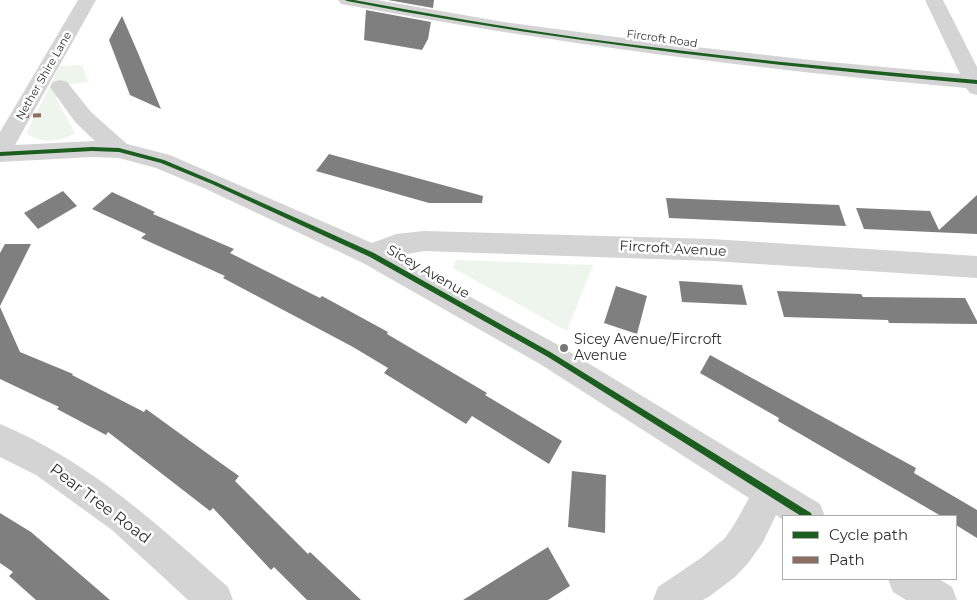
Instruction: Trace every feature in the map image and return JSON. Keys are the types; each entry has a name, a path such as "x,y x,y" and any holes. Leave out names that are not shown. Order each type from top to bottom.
{"street":[{"name":"Nether Shire Lane","path":"0,153 87,0"},
{"name":"Fircroft Road","path":"347,0 564,36 689,53 976,84"},
{"path":"934,0 976,84"},
{"name":"Sicey Avenue","path":"60,87 83,117 119,150"},
{"name":"Sicey Avenue","path":"0,153 92,149 119,150 142,155 171,165 372,255 550,355 806,515"},
{"name":"Fircroft Avenue","path":"372,255 396,244 424,241 454,241 712,250 977,267"},
{"name":"Pear Tree Road","path":"0,440 47,464 124,518 215,600"},
{"path":"671,600 737,550 756,520 769,492"},
{"path":"908,580 939,600"}],"shaded area":[{"path":"82,65 88,82 64,85 56,98 75,133 57,140 44,140 32,137 26,133 60,66"},
{"path":"456,260 593,265 567,331 453,268"}],"building":[{"path":"388,0 434,0 433,8"},
{"path":"366,10 431,22 428,39 422,50 364,40"},
{"path":"122,16 161,109 130,95 109,40"},
{"path":"329,154 483,196 482,203 429,203 316,171"},
{"path":"63,191 77,206 38,229 24,213"},
{"path":"112,192 155,212 153,214 234,249 230,253 320,298 322,296 388,332 387,334 487,393 485,395 562,441 549,464 472,416 466,424 384,373 388,368 353,347 223,278 225,276 141,238 146,234 92,209"},
{"path":"977,195 977,234 864,229 856,208 930,211 939,230"},
{"path":"666,198 839,205 846,226 669,218"},
{"path":"5,244 31,244 0,306 0,253"},
{"path":"679,281 742,285 747,305 682,302"},
{"path":"616,286 647,296 637,334 604,323"},
{"path":"777,291 861,294 863,297 965,298 977,324 889,323 888,320 784,317"},
{"path":"0,307 20,352 73,374 144,412 146,409 239,476 235,481 308,554 310,552 361,600 307,600 274,567 271,570 213,508 210,511 108,432 106,435 57,409 59,407 0,379"},
{"path":"710,355 916,468 914,473 977,510 977,538 957,526 957,515 939,515 778,421 779,418 700,373"},
{"path":"572,471 606,475 605,533 568,527"},
{"path":"0,513 31,532 110,600 36,600 9,576 13,572 0,563"},
{"path":"548,547 570,586 548,600 463,600"}],"marked path":[{"path":"21,116 44,115"}],"cycle path":[{"path":"347,0 504,27 661,50 819,68 977,82"},
{"path":"0,154 92,149 119,150 162,161 214,183 372,255 550,355 806,515"}],"place":[{"name":"Sicey Avenue/Fircroft Avenue","path":"564,348"}]}
